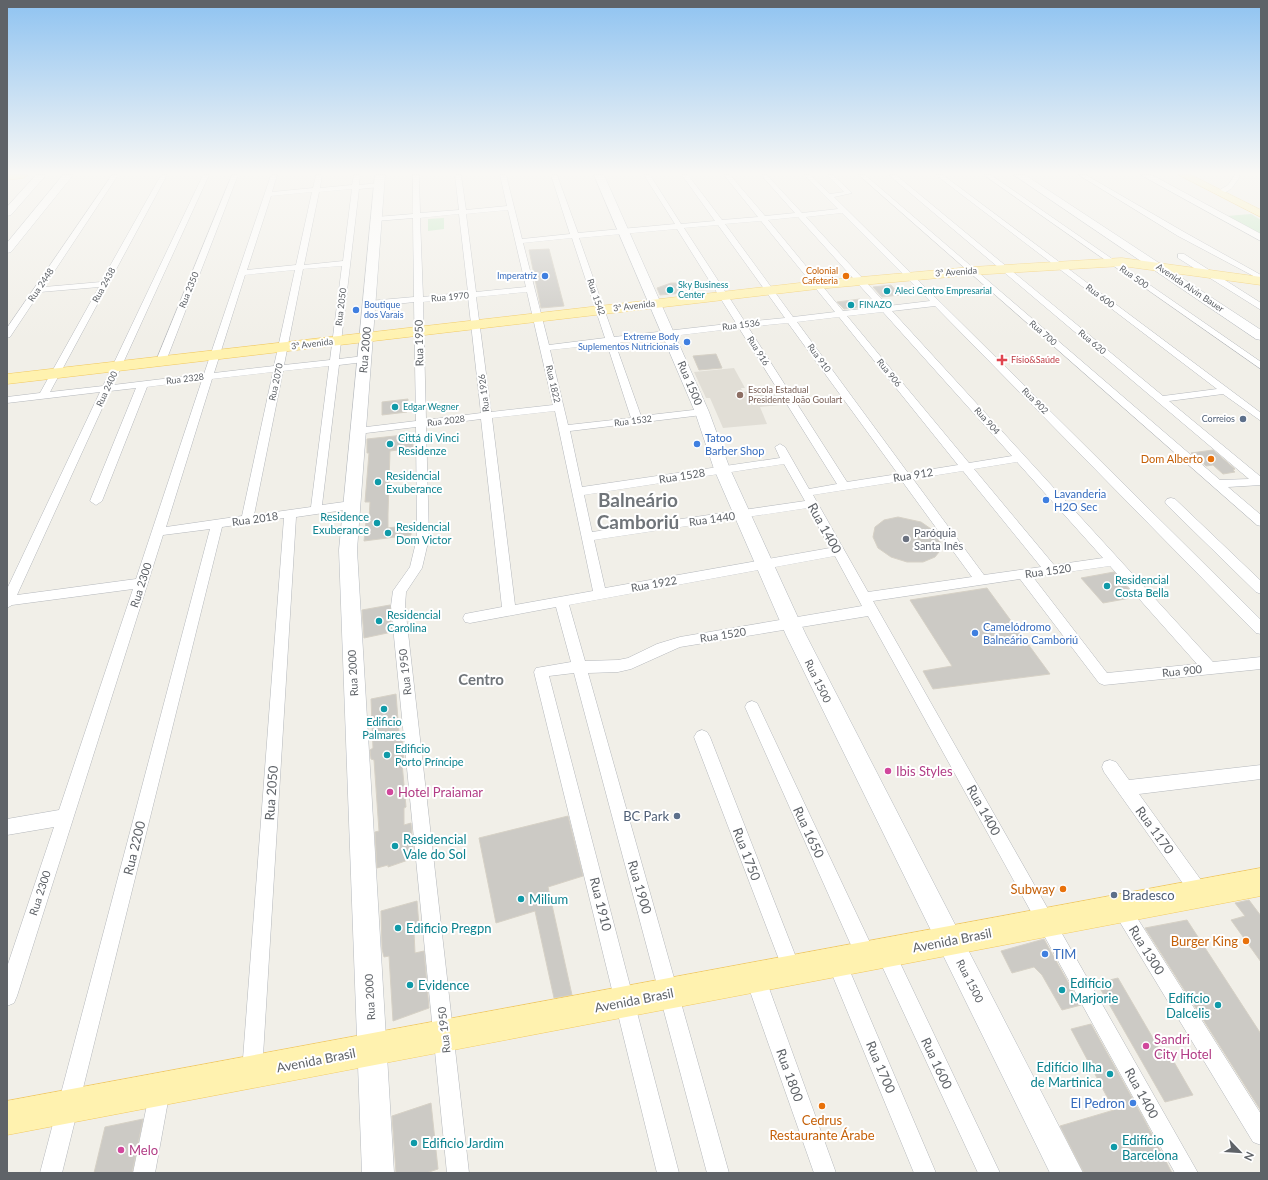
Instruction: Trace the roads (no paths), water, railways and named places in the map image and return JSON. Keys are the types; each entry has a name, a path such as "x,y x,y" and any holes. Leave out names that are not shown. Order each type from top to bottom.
{"main road":[{"path":"7,250 23,230"},
{"name":"Rua 2000","path":"375,230 351,505 348,576 373,1049 378,1173"},
{"name":"Avenida Alvin Bauer","path":"1102,230 1261,336"},
{"path":"1247,230 1261,238"},
{"name":"Rua 1500","path":"623,231 702,412 722,469 824,692 1067,1173"},
{"name":"3ª Avenida","path":"7,379 769,290 860,280 1004,268 1112,262 1156,266 1261,281"},
{"name":"Avenida Brasil","path":"7,1118 1200,893 1258,887"}],"street":[{"name":"Rua 2448","path":"7,335 78,230"},
{"name":"Rua 2438","path":"43,396 134,230"},
{"name":"Rua 2400","path":"7,602 180,230"},
{"name":"Rua 2350","path":"161,361 213,230"},
{"name":"Rua 2300","path":"7,996 256,230"},
{"name":"Rua 2070","path":"247,520 308,230"},
{"name":"Rua 2050","path":"316,510 350,230"},
{"name":"Rua 1950","path":"417,230 423,538 416,568 400,591 398,606 458,1173"},
{"name":"Rua 1926","path":"465,230 509,611"},
{"name":"Rua 1822","path":"517,230 559,407 600,594"},
{"name":"Rua 1542","path":"573,230 637,420"},
{"path":"520,241 633,230"},
{"name":"Rua 916","path":"682,230 844,487"},
{"name":"Rua 910","path":"726,230 981,580"},
{"name":"Rua 906","path":"773,230 1051,570"},
{"name":"Rua 904","path":"815,230 1210,668"},
{"name":"Rua 902","path":"863,230 1261,629"},
{"name":"Rua 700","path":"925,230 1261,522"},
{"name":"Rua 620","path":"958,230 1260,482 1218,484"},
{"name":"Rua 600","path":"1012,230 1261,418"},
{"name":"Rua 500","path":"1066,230 1261,366"},
{"path":"1174,230 1261,278"},
{"path":"1181,256 1261,307"},
{"path":"242,273 346,264"},
{"path":"37,290 104,284"},
{"name":"Rua 1970","path":"368,304 531,289"},
{"name":"Rua 1536","path":"545,348 937,303"},
{"name":"Rua 2328","path":"7,400 364,359"},
{"path":"96,501 144,384"},
{"path":"1161,399 1226,391"},
{"name":"Rua 2028","path":"358,431 559,407"},
{"name":"Rua 1532","path":"564,430 702,412"},
{"name":"Rua 1528","path":"577,492 722,469 783,454"},
{"name":"Rua 1400","path":"783,454 1187,1173"},
{"name":"Rua 912","path":"808,498 844,487 1020,458"},
{"name":"Rua 1440","path":"588,537 743,514 808,498"},
{"path":"1171,502 1261,589"},
{"name":"Rua 2018","path":"158,532 351,505"},
{"name":"Rua 2050","path":"252,1072 290,514"},
{"name":"Rua 2200","path":"51,1173 216,524"},
{"name":"Rua 1922","path":"470,618 838,551"},
{"name":"Rua 1520","path":"578,667 618,666 630,663 662,648 680,642 792,624 868,604 981,580 1114,561"},
{"name":"Rua 900","path":"1023,574 1104,679 1261,663"},
{"path":"7,602 141,582"},
{"name":"Rua 1900","path":"561,601 718,1173"},
{"name":"Rua 1910","path":"578,667 541,672 626,1002 668,1173"},
{"name":"Rua 1650","path":"752,707 875,954"},
{"name":"Rua 1750","path":"702,737 792,970"},
{"name":"Rua 1170","path":"1110,767 1200,893"},
{"path":"1125,788 1261,772"},
{"path":"7,827 65,817"},
{"name":"Rua 1300","path":"1121,908 1261,1134"},
{"name":"Rua 1600","path":"875,954 989,1173"},
{"name":"Rua 1700","path":"836,962 925,1173"},
{"name":"Rua 1800","path":"755,977 825,1173"},
{"path":"144,1173 160,1089"}],"place":[{"name":"Imperatriz","path":"545,276"},
{"name":"Colonial Cafeteria","path":"846,276"},
{"name":"Sky Business Center","path":"670,290"},
{"name":"Aleci Centro Empresarial","path":"887,291"},
{"name":"FINAZO","path":"851,305"},
{"name":"Boutique dos Varais","path":"356,310"},
{"name":"Extreme Body Suplementos Nutricionais","path":"687,342"},
{"name":"Físio&Saúde","path":"1002,360"},
{"name":"Escola Estadual Presidente João Goulart","path":"740,395"},
{"name":"Edgar Wegner","path":"395,407"},
{"name":"Correios","path":"1243,419"},
{"name":"Cittá di Vinci Residenze","path":"390,444"},
{"name":"Tatoo Barber Shop","path":"697,444"},
{"name":"Dom Alberto","path":"1211,459"},
{"name":"Residencial Exuberance","path":"378,482"},
{"name":"Lavanderia H2O Sec","path":"1046,500"},
{"name":"Residence Exuberance","path":"377,523"},
{"name":"Residencial Dom Victor","path":"388,533"},
{"name":"Paróquia Santa Inês","path":"906,539"},
{"name":"Residencial Costa Bella","path":"1107,586"},
{"name":"Residencial Carolina","path":"379,621"},
{"name":"Camelódromo Balneário Camboriú","path":"975,633"},
{"name":"Edificio Palmares","path":"384,709"},
{"name":"Edificio Porto Príncipe","path":"387,755"},
{"name":"Ibis Styles","path":"888,771"},
{"name":"Hotel Praiamar","path":"390,792"},
{"name":"BC Park","path":"677,816"},
{"name":"Residencial Vale do Sol","path":"395,846"},
{"name":"Subway","path":"1063,889"},
{"name":"Bradesco","path":"1114,895"},
{"name":"Milium","path":"521,899"},
{"name":"Edificio Pregpn","path":"398,928"},
{"name":"Burger King","path":"1246,941"},
{"name":"TIM","path":"1045,954"},
{"name":"Evidence","path":"410,985"},
{"name":"Edifício Marjorie","path":"1062,990"},
{"name":"Edifício Dalcelis","path":"1218,1005"},
{"name":"Sandri City Hotel","path":"1146,1046"},
{"name":"Edifício Ilha de Martinica","path":"1110,1074"},
{"name":"El Pedron","path":"1133,1103"},
{"name":"Cedrus Restaurante Árabe","path":"822,1106"},
{"name":"Edificio Jardim","path":"414,1143"},
{"name":"Edifício Barcelona","path":"1114,1147"},
{"name":"Melo","path":"121,1150"}],"district":[{"name":"Balneário Camboriú","path":"638,511"},
{"name":"Centro","path":"481,680"}]}
